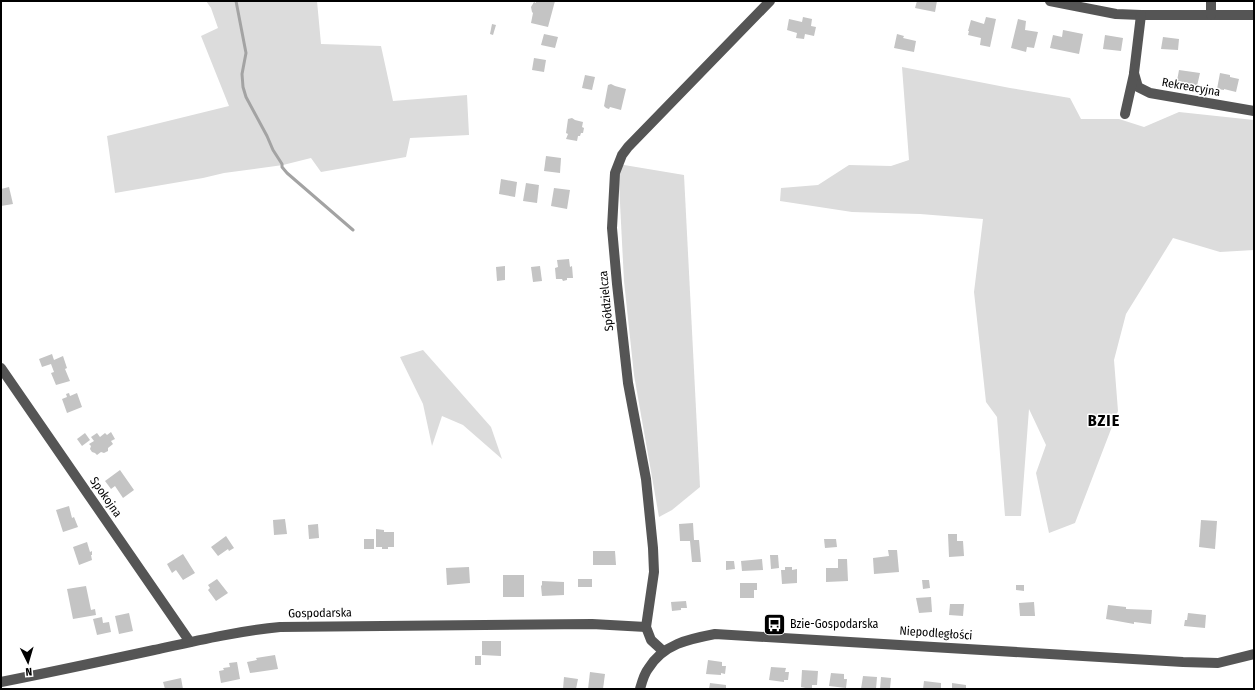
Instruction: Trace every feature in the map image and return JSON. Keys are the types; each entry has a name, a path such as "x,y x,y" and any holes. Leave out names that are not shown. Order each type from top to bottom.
{"street":[{"name":"Spółdzielcza","path":"646,627 654,572 653,548 646,479 628,383 617,284 612,228 615,173 622,155 628,147 770,1"},
{"path":"1050,1 1070,3 1116,14 1254,15"},
{"path":"1211,1 1211,15"},
{"path":"1126,114 1134,73 1141,15"},
{"name":"Rekreacyjna","path":"1134,73 1138,86 1150,93 1254,111"},
{"name":"Spokojna","path":"1,368 190,642"},
{"name":"Gospodarska","path":"1,682 263,628 592,624 646,627"},
{"path":"646,627 651,640 663,651"},
{"name":"Niepodległości","path":"640,689 648,669 663,651 688,639 715,634 1183,662 1218,662 1254,654"}],"shaded area":[{"path":"206,1 317,1 321,44 381,46 393,101 467,95 469,135 410,138 406,157 321,172 311,158 283,165 224,173 115,193 107,136 229,106 201,36 218,28 211,8"},
{"path":"902,67 1070,98 1081,119 1119,119 1144,127 1179,112 1254,120 1254,250 1220,252 1173,238 1126,314 1114,360 1118,411 1075,523 1049,533 1036,473 1046,445 1029,409 1021,516 1005,516 997,417 986,402 974,292 983,219 920,214 852,212 780,201 781,188 818,185 849,165 891,166 909,160"},
{"path":"618,164 684,175 700,487 672,510 659,517 634,375 624,281"},
{"path":"423,350 491,427 502,459 463,425 442,416 432,446 423,404 400,357"}],"building":[{"path":"536,1 555,1 548,27 531,23 533,13 531,7 534,2 536,3"},
{"path":"917,1 937,1 935,12 915,8"},
{"path":"803,17 812,19 811,26 816,27 814,36 805,34 804,39 796,38 797,33 787,30 789,19 802,22"},
{"path":"986,17 996,19 990,47 980,45 981,38 968,35 971,20 984,24"},
{"path":"1018,19 1026,21 1025,30 1038,32 1034,48 1027,47 1026,52 1011,48"},
{"path":"492,24 496,25 493,35 490,34"},
{"path":"1063,30 1083,34 1079,54 1050,48 1053,35 1062,37"},
{"path":"544,34 558,37 555,48 541,45"},
{"path":"897,34 904,36 903,38 916,41 914,52 894,48"},
{"path":"1105,35 1123,38 1121,51 1103,49"},
{"path":"1163,37 1179,39 1178,50 1161,49"},
{"path":"534,58 546,60 544,72 532,70"},
{"path":"1179,70 1200,73 1197,86 1188,85 1188,83 1177,81"},
{"path":"1220,73 1239,79 1236,92 1217,89"},
{"path":"585,75 595,77 592,90 582,88"},
{"path":"611,84 626,89 621,110 610,107 609,109 604,106 608,85"},
{"path":"572,118 583,122 583,133 578,136 577,141 566,139 568,134 566,133 568,119"},
{"path":"546,156 561,158 560,173 544,171"},
{"path":"501,179 517,182 515,197 499,194"},
{"path":"526,183 539,185 537,203 523,201"},
{"path":"9,187 13,204 1,206 1,189"},
{"path":"554,188 570,190 567,209 551,206"},
{"path":"569,259 570,267 572,266 573,278 567,278 567,280 563,281 562,279 556,279 555,268 558,267 557,260"},
{"path":"505,266 505,280 497,281 496,267"},
{"path":"540,266 542,281 533,282 531,267"},
{"path":"52,354 54,360 63,356 67,368 65,369 70,381 56,385 51,373 54,372 51,364 42,367 39,359"},
{"path":"69,393 70,396 77,393 82,407 67,413 62,399 67,397 66,394"},
{"path":"111,432 115,439 111,441 113,444 108,448 108,451 104,453 101,452 97,455 92,452 89,444 94,441 91,437 97,433 100,437 105,433 107,435"},
{"path":"85,433 90,440 82,446 77,439"},
{"path":"120,470 134,490 123,498 115,486 111,489 105,481"},
{"path":"69,506 72,518 74,517 78,527 63,532 56,510"},
{"path":"285,519 287,534 274,535 273,520"},
{"path":"1201,520 1217,521 1215,549 1199,547"},
{"path":"693,523 694,540 699,540 701,562 692,562 690,541 680,541 679,524"},
{"path":"318,524 319,538 309,539 308,525"},
{"path":"376,529 384,530 384,532 394,532 394,547 382,549 382,547 376,547"},
{"path":"948,534 957,534 957,541 963,541 964,556 949,557"},
{"path":"226,536 234,548 229,551 228,549 218,556 211,547"},
{"path":"364,539 374,539 374,549 364,549"},
{"path":"824,539 836,539 837,547 825,548"},
{"path":"87,542 90,552 92,551 92,560 79,565 73,547"},
{"path":"888,550 897,550 899,572 874,574 873,558 889,556"},
{"path":"593,551 615,551 616,565 593,565"},
{"path":"183,554 195,573 183,580 176,570 172,573 167,564"},
{"path":"770,555 778,555 779,568 771,569"},
{"path":"762,559 763,570 742,571 741,561"},
{"path":"838,559 847,559 848,581 826,582 826,568 838,568"},
{"path":"726,561 734,561 735,569 726,570"},
{"path":"469,567 470,583 447,585 446,568"},
{"path":"785,567 792,567 792,570 797,569 797,583 782,584 781,570 785,570"},
{"path":"503,575 524,575 524,597 503,597"},
{"path":"217,579 228,593 216,601 208,590 210,588 208,585"},
{"path":"578,579 592,579 592,587 578,587"},
{"path":"922,580 929,580 930,588 923,589"},
{"path":"542,581 564,582 564,595 542,596"},
{"path":"740,583 757,583 757,590 754,590 754,598 740,598"},
{"path":"1016,585 1024,585 1024,591 1016,590"},
{"path":"86,586 91,610 95,609 96,615 73,619 67,589"},
{"path":"931,597 932,612 919,613 916,598"},
{"path":"686,601 687,608 672,611 671,602"},
{"path":"1034,602 1035,616 1020,616 1019,603"},
{"path":"950,604 964,604 963,616 949,615"},
{"path":"1108,605 1126,607 1126,609 1152,610 1151,624 1134,622 1134,624 1106,619"},
{"path":"129,613 133,631 119,634 115,616"},
{"path":"1188,613 1206,615 1205,628 1184,626"},
{"path":"102,617 103,623 109,622 111,632 97,635 93,619"},
{"path":"482,641 501,641 501,656 482,655"},
{"path":"275,655 278,669 250,673 247,662 257,660 256,658"},
{"path":"475,656 481,656 481,665 475,665"},
{"path":"708,660 722,662 722,666 726,666 725,674 706,674"},
{"path":"237,662 240,679 221,683 219,671 224,670 223,668 230,667 229,663"},
{"path":"771,667 786,668 785,672 789,672 788,680 784,680 784,682 769,680"},
{"path":"802,670 818,671 817,685 812,685 812,688 810,689 801,687"},
{"path":"590,672 605,674 603,689 588,689"},
{"path":"831,673 844,674 844,679 847,679 846,688 829,686"},
{"path":"863,676 877,677 876,689 861,689"},
{"path":"564,677 578,679 576,689 563,689"},
{"path":"881,677 891,678 890,689 880,689"},
{"path":"181,678 183,689 165,689 163,682"},
{"path":"924,681 941,683 941,689 923,689"},
{"path":"710,683 726,685 726,689 709,689"},
{"path":"952,683 966,685 966,689 952,689"}],"waterway":[{"path":"236,1 246,53 242,74 243,87 246,97 273,150 287,173 353,230"}],"place":[{"name":"Bzie-Gospodarska","path":"774,624"}],"district":[{"name":"BZIE","path":"1104,420"}]}
